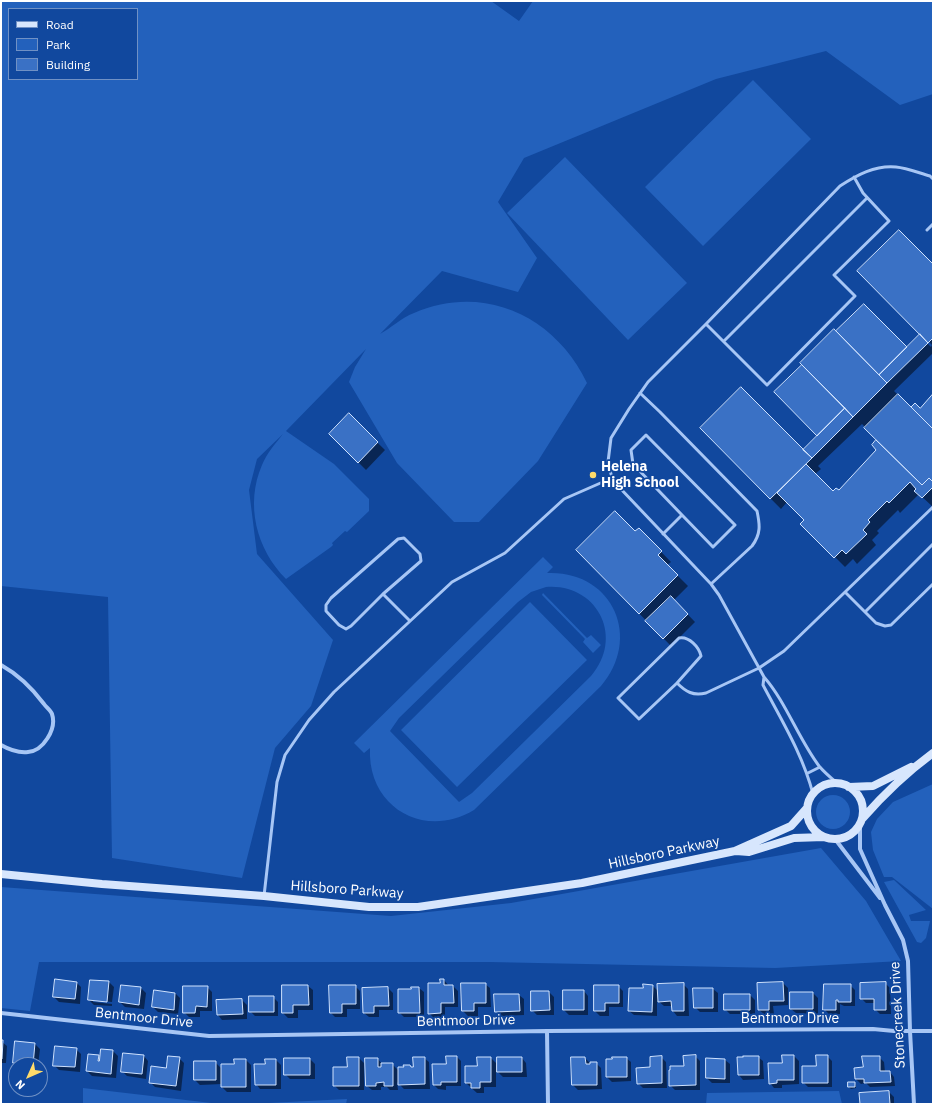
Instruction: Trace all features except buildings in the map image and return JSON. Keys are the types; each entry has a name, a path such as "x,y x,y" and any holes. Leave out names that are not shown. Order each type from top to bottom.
{"street":[{"path":"1,665 13,672 35,692 52,714 49,738 40,747 29,752 19,751 1,745"},
{"path":"919,763 873,786 849,787 837,783 828,784 820,788 813,794 807,808 811,825 824,837 835,839 850,835 878,800 919,763 933,753"},
{"path":"849,787 856,793 861,801 864,810 861,822"},
{"name":"Hillsboro Parkway","path":"1,874 102,884 264,896 369,907 418,907 582,883 735,851 791,826 807,808"},
{"name":"Stonecreek Drive","path":"861,822 860,849 885,905 903,940 908,961 914,1104"},
{"name":"Hillsboro Parkway","path":"735,851 748,852 794,838 824,837"},
{"name":"Stonecreek Drive","path":"835,839 885,905"},
{"name":"Bentmoor Drive","path":"1,1013 209,1036 548,1031 873,1029 933,1031"},
{"path":"548,1031 548,1104"}],"lane":[{"path":"837,783 820,767 802,741 771,685 764,677 719,595 711,584 624,493 612,478 608,462 611,438 648,382 840,186 854,177 872,169 896,167 930,176 933,179"},
{"path":"706,324 767,385 855,296 834,275 889,221 863,193 854,177"},
{"path":"724,341 867,198"},
{"path":"927,230 933,224"},
{"path":"640,393 757,511 760,524 760,532 757,539 752,546 711,584"},
{"path":"646,435 735,526 713,547 682,515 632,464 631,450 646,435"},
{"path":"264,896 277,782 285,755 309,720 334,692 452,582 504,552 564,499 612,478"},
{"path":"677,682 690,693 706,693 759,668 784,652 933,507"},
{"path":"663,534 682,515"},
{"path":"398,538 404,538 420,554 421,561 383,594 352,626 346,629 339,625 326,611 326,605 331,598 398,538"},
{"path":"864,612 933,544"},
{"path":"845,592 876,623 884,626 891,625 933,584"},
{"path":"383,594 410,621"},
{"path":"684,637 688,638 700,652 701,656 677,682 639,719 618,698 679,638 684,637"},
{"path":"764,677 763,685 808,773 813,794"},
{"path":"808,773 820,767"}],"green space":[{"path":"1,1 491,1 519,21 533,1 933,1 933,94 900,105 826,51 716,79 524,158 498,202 537,258 518,292 442,271 380,334 409,315 440,305 466,302 491,304 515,312 537,323 556,340 573,360 587,383 538,461 479,522 454,522 397,463 349,382 355,367 366,349 286,431 334,464 369,499 369,511 347,532 345,531 332,543 333,545 331,547 286,579 267,554 256,525 254,510 254,495 262,465 283,434 257,459 249,490 257,554 333,640 311,706 275,748 242,878 112,858 108,597 1,586"},
{"path":"753,80 811,139 703,246 645,187"},
{"path":"565,157 687,283 628,340 507,213"},
{"path":"543,557 553,567 547,573 570,575 589,582 604,595 614,610 620,628 619,647 613,667 601,686 474,810 455,818 436,821 418,819 402,812 388,801 378,787 372,769 370,748 364,753 354,743","holes":["546,587 564,588 579,594 592,603 600,615 605,630 605,645 601,661 591,676 472,793 459,802 390,731 399,718 518,602 531,592"]},
{"path":"543,593 587,638 591,635 601,645 593,653 583,642 585,639 542,595"},
{"path":"530,602 587,660 457,787 401,730"},
{"path":"933,784 933,909 892,877 884,877 873,850 871,832 877,819 893,802"},
{"path":"830,795 836,795 840,796 847,802 850,812 849,819 843,826 836,829 830,829 826,828 819,822 816,815 816,809 817,805 823,798"},
{"path":"821,848 866,901 901,961 775,968 490,962 39,962 30,1011 1,1008 1,887 391,916 511,903"},
{"path":"894,880 926,910 909,915 911,921 930,921 926,938 921,943 917,942 884,882"},
{"path":"83,1088 220,1104 83,1104"},
{"path":"839,1091 842,1104 706,1104 707,1093"},
{"path":"347,1099 346,1104 249,1104"}],"place":[{"name":"Helena High School","path":"593,475"}]}
